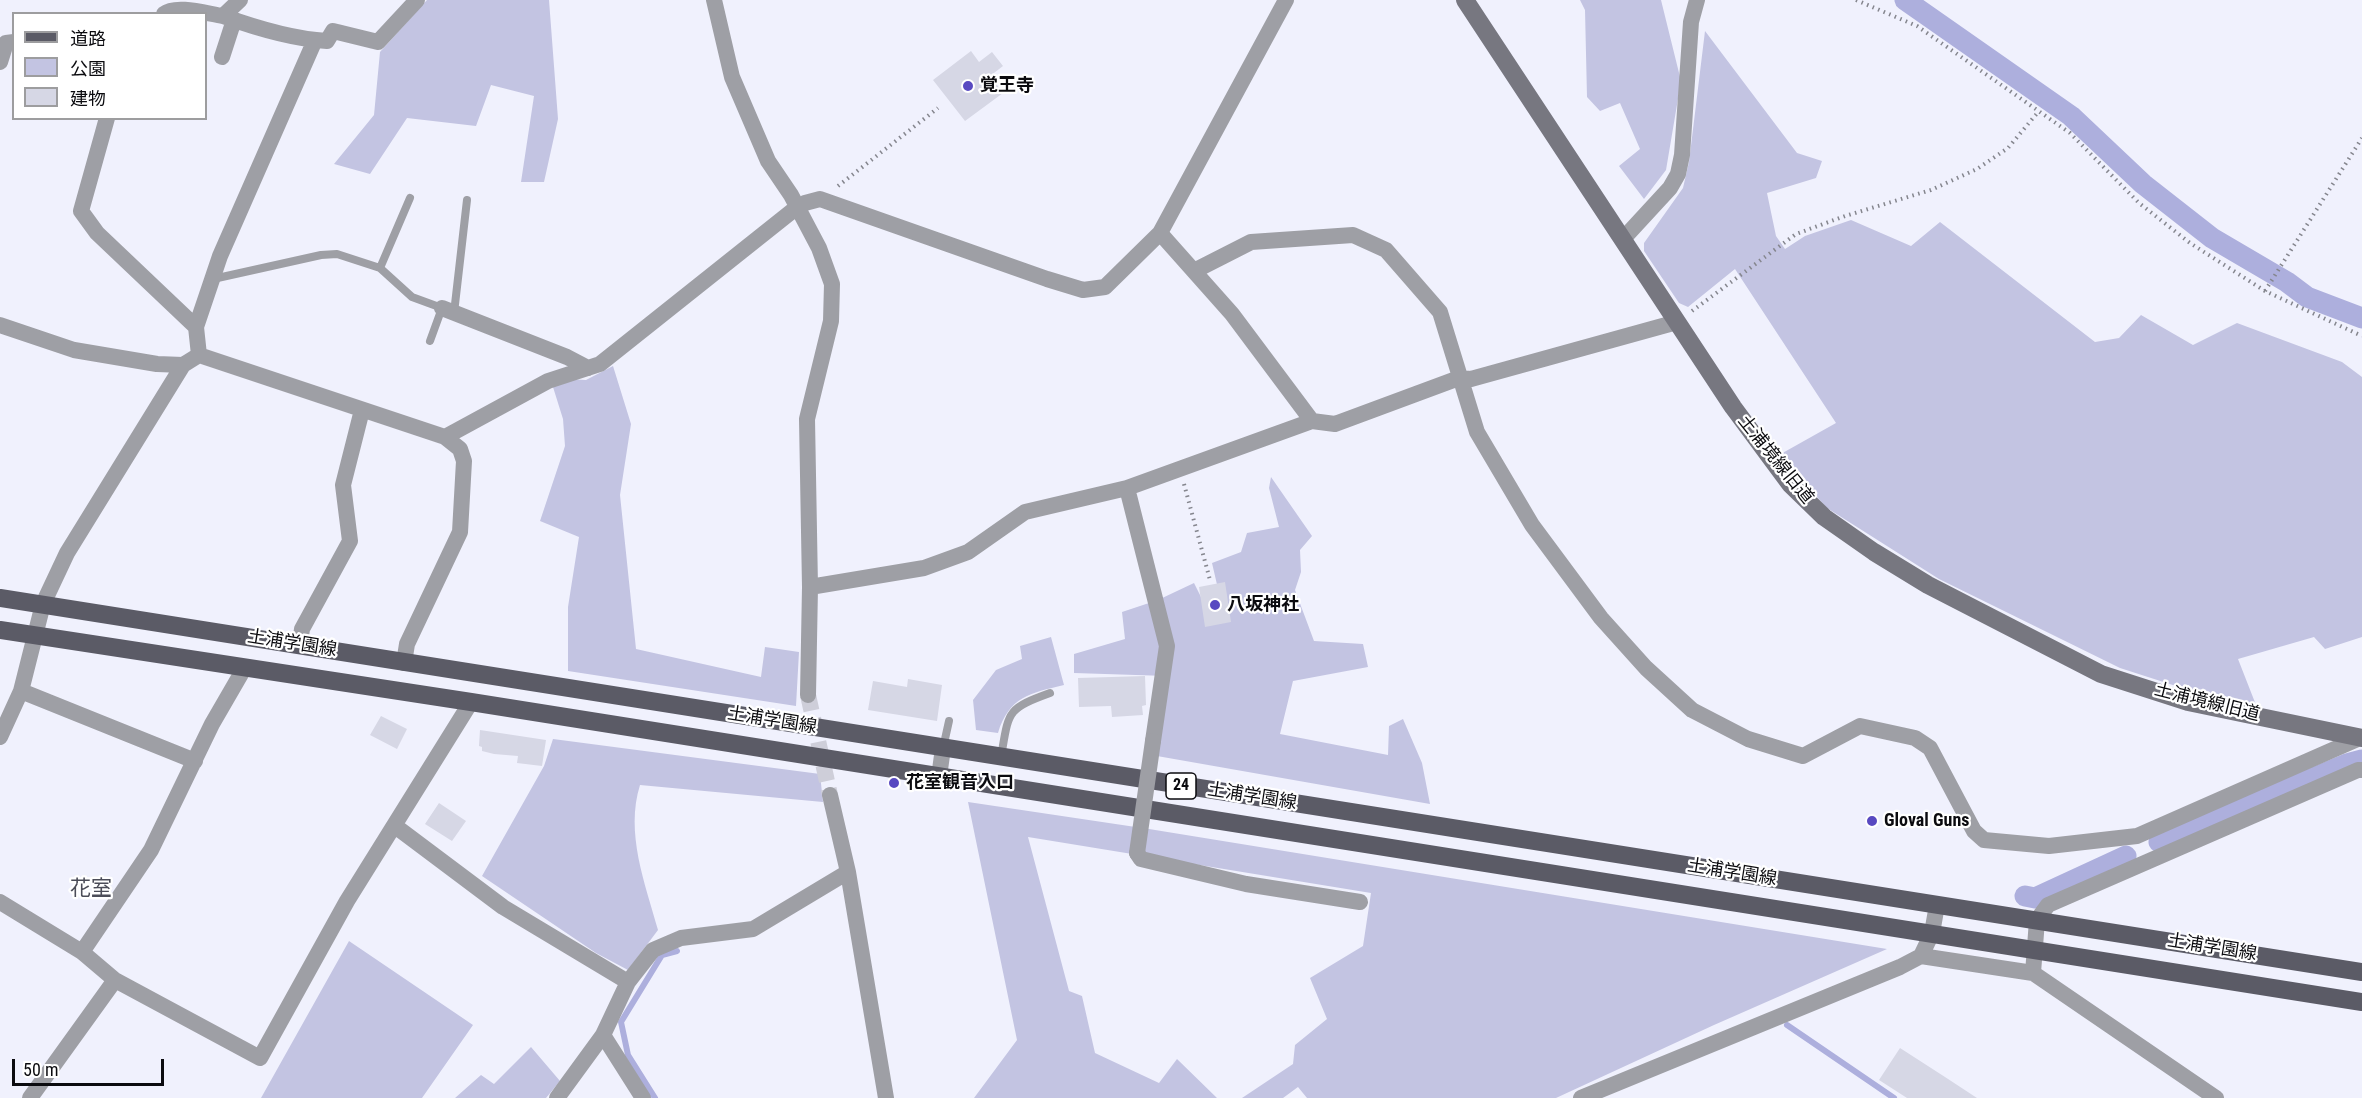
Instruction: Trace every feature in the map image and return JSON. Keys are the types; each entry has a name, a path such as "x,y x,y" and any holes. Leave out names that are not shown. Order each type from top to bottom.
{"main road":[{"name":"土浦学園線","path":"0,598 2362,972"},
{"name":"土浦学園線","path":"0,630 471,702 2362,1002"}],"street":[{"path":"222,57 229,18 240,0"},
{"path":"207,14 315,40 327,41 333,31 378,42 417,0"},
{"path":"714,0 732,77 768,161 791,195 819,248 832,284 831,321 807,419 810,587 807,695"},
{"path":"445,437 548,381 600,364 796,208 820,199 1083,290 1105,287 1160,233 1285,0"},
{"name":"土浦境線旧道","path":"1465,0 1733,407 1790,484 1824,517 1883,558 1928,585 2101,674 2188,702 2362,738"},
{"path":"1623,239 1670,188 1678,174 1682,155 1691,22 1697,0"},
{"path":"164,8 194,12"},
{"path":"199,355 196,327 212,279 315,40"},
{"path":"0,62 6,43 12,42"},
{"path":"106,120 81,211 97,233 196,327"},
{"path":"1160,233 1232,314 1312,421"},
{"path":"1194,271 1251,242 1353,235 1386,250 1440,312 1477,432 1532,525 1601,618 1646,668 1692,711 1748,739 1803,756 1860,726 1915,738 1930,748 1974,831 1984,840 2049,846 2137,836 2362,738"},
{"path":"448,311 567,357 588,368"},
{"path":"810,587 924,568 968,552 1025,512 1127,488 1312,421 1335,424 1459,378 1471,380 1677,322"},
{"path":"0,325 74,350 157,364 183,365"},
{"path":"0,736 21,692 43,604 67,553 183,365 199,355"},
{"path":"199,355 445,437 460,449 464,461 460,532 407,644 404,663"},
{"path":"300,644 303,629 350,541 343,485 362,410"},
{"path":"1127,488 1167,646 1137,853 1141,859 1246,884 1360,902"},
{"path":"82,952 151,850 212,724 245,667"},
{"path":"21,692 195,761"},
{"path":"0,902 82,952 114,980 260,1058 346,901 471,702"},
{"path":"939,777 943,748"},
{"path":"2033,972 2037,921 2048,905 2362,770"},
{"path":"830,795 848,872 886,1098"},
{"path":"395,826 502,907 628,982"},
{"path":"2137,836 2148,862"},
{"path":"557,1098 603,1035 628,982 653,950 681,938 753,929 848,872"},
{"path":"1921,956 1932,933 1937,905"},
{"path":"1581,1098 1900,967 1921,956 2033,972 2216,1098"},
{"path":"30,1098 114,980"},
{"path":"603,1035 643,1098"}],"lane":[{"path":"380,268 410,198"},
{"path":"430,341 448,311 467,200"},
{"path":"212,279 321,255 337,254 380,268 412,297 448,311"},
{"path":"1001,758 1012,712 1020,705 1050,693"},
{"path":"943,748 949,721"}],"path":[{"path":"1856,0 1917,26 2070,133 2139,203 2190,243 2265,291 2362,336"},
{"path":"820,199 938,108"},
{"path":"1677,322 1796,234 1931,189 1977,169 2008,148 2039,111"},
{"path":"2265,291 2362,138"},
{"path":"1180,469 1210,580"}],"green space":[{"path":"427,0 549,0 558,119 544,182 521,182 534,96 491,85 476,126 407,118 370,174 334,164 374,115 380,52"},
{"path":"1580,0 1661,0 1681,81 1666,170 1644,199 1619,166 1640,149 1620,103 1600,111 1587,97 1585,10"},
{"path":"1705,31 1797,153 1822,161 1816,178 1767,193 1776,236 1785,249 1805,236 1851,220 1911,246 1940,222 2095,342 2119,338 2141,315 2193,345 2237,323 2342,362 2362,377 2362,637 2325,649 2314,637 2238,659 2256,705 2179,687 2120,668 1939,579 1827,508 1779,455 1836,423 1735,269 1688,307 1679,303 1644,251 1644,243 1683,188 1689,162"},
{"path":"613,366 631,424 620,495 636,649 761,677 765,647 799,652 796,706 568,671 568,607 579,537 540,521 565,446 563,419 553,387 566,379 586,380"},
{"path":"1271,477 1312,536 1300,550 1301,572 1295,590 1314,641 1363,644 1368,667 1293,681 1280,734 1388,755 1389,726 1403,719 1422,763 1430,804 1157,756 1167,676 1074,673 1074,654 1125,639 1122,612 1158,600 1194,583 1213,621 1225,619 1212,563 1241,552 1247,533 1279,527 1269,488"},
{"path":"1051,637 1064,685 1022,698 1008,711 998,733 976,730 973,700 996,670 1022,659 1020,646"},
{"path":"553,739 820,774 823,802 640,785 635,821 638,858 658,930 628,970 596,953 482,876 544,766"},
{"path":"968,802 1149,829 1887,949 1556,1098 1307,1098 1298,1087 1283,1098 1242,1098 1293,1064 1295,1045 1327,1019 1310,978 1363,946 1371,893 1028,837 1069,991 1082,996 1095,1053 1159,1083 1177,1059 1217,1098 974,1098 1017,1040"},
{"path":"349,941 473,1025 422,1098 261,1098"},
{"path":"531,1047 560,1081 546,1098 455,1098 481,1075 494,1084"}],"building":[{"name":"覚王寺","path":"971,51 979,62 992,52 1003,66 990,76 1003,93 965,121 933,80"},
{"name":"八坂神社","path":"1225,582 1231,622 1205,627 1199,587"},
{"path":"1145,676 1146,705 1142,706 1143,715 1112,717 1111,706 1079,707 1078,678"},
{"path":"908,679 942,685 937,721 868,710 873,681 907,687"},
{"path":"381,716 407,729 397,749 370,735"},
{"path":"480,730 546,740 542,766 517,763 518,756 482,751 482,747 479,746"},
{"path":"439,803 466,821 452,841 425,824"},
{"path":"1900,1048 1977,1098 1907,1098 1879,1080"}],"waterway":[{"path":"1905,0 2071,116 2143,184 2212,238 2287,282 2307,297 2362,318"},
{"path":"2159,842 2347,764 2362,760"},
{"path":"2025,896 2035,898 2126,856"},
{"path":"655,1098 628,1055 621,1022 662,955 677,951"},
{"path":"1787,1025 1894,1098"}],"tunnel":[{"path":"808,695 830,795"}],"place":[{"name":"覚王寺","path":"968,86"},
{"name":"八坂神社","path":"1215,605"},
{"name":"花室観音入口","path":"894,783"},
{"name":"Gloval Guns","path":"1872,821"}],"district":[{"name":"花室","path":"91,890"}]}
